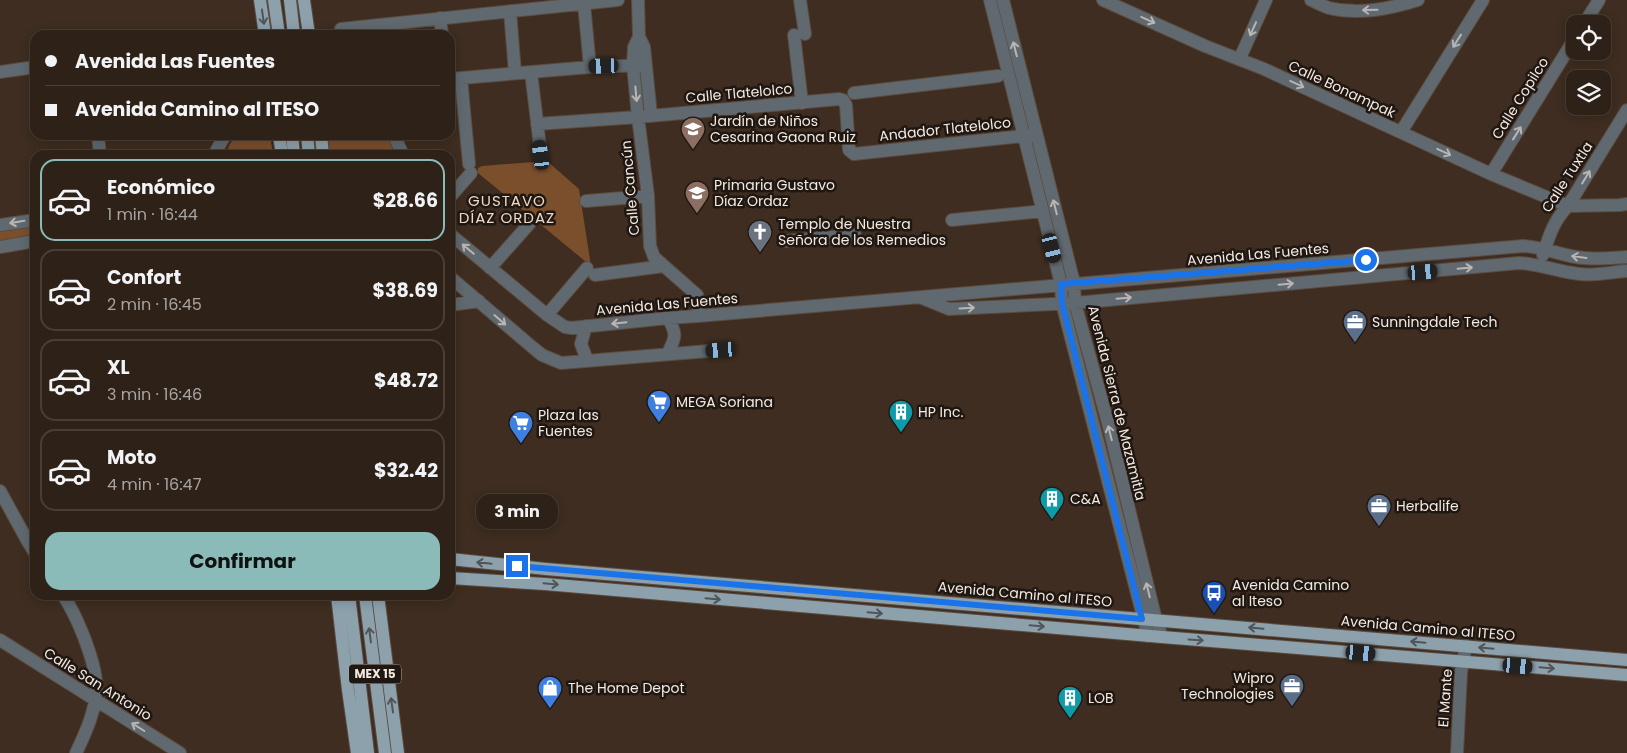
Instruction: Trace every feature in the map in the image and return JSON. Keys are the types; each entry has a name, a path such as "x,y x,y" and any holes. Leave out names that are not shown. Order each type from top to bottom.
{"main road":[{"path":"260,0 264,30"},
{"path":"274,0 278,30"},
{"path":"290,0 293,30"},
{"path":"304,0 308,30"},
{"name":"Avenida Camino al ITESO","path":"455,560 1627,660"},
{"path":"455,578 545,584 1627,675"},
{"path":"338,600 357,753"},
{"name":"MEX 15","path":"350,600 368,753"},
{"name":"MEX 15","path":"366,600 385,753"},
{"path":"379,600 398,753"}],"street":[{"path":"341,29 618,0"},
{"name":"Calle Cancún","path":"638,0 639,37 634,47 651,115"},
{"path":"800,0 802,103"},
{"name":"Avenida Sierra de Mazamitla","path":"990,0 1030,136 1068,284 1062,303 1142,619 1148,636"},
{"name":"Avenida Sierra de Mazamitla","path":"1003,0 1043,211 1075,303 1108,423 1156,620 1162,637"},
{"name":"Calle Bonampak","path":"1103,0 1205,46 1240,58 1491,174 1568,206"},
{"path":"1240,58 1266,0"},
{"path":"1311,0 1328,8 1381,10 1418,0"},
{"path":"1401,132 1483,0"},
{"path":"1590,15 1599,0"},
{"path":"584,4 590,67"},
{"path":"510,11 515,73"},
{"path":"440,18 441,30"},
{"name":"Calle Copilco","path":"1491,174 1566,53"},
{"path":"455,190 470,169 456,79 590,67 640,65"},
{"name":"Calle Cancún","path":"640,65 638,117 648,196 650,246 654,257 698,295 698,316"},
{"path":"0,72 30,67"},
{"path":"531,72 541,155"},
{"name":"Calle Tlatelolco","path":"638,117 802,103 998,76"},
{"name":"Andador Tlatelolco","path":"849,97 847,109 849,150 854,154 1030,136"},
{"name":"Calle Tuxtla","path":"1540,265 1553,226 1559,215 1568,206 1627,110"},
{"path":"537,124 638,117"},
{"path":"586,201 648,196"},
{"path":"1568,206 1620,206 1627,204"},
{"path":"952,220 1043,211"},
{"path":"0,225 30,221"},
{"path":"490,268 530,223"},
{"path":"786,241 855,235"},
{"name":"Avenida Las Fuentes","path":"455,238 547,315 565,327 571,328 668,318 1268,269 1523,246 1545,249 1576,257 1597,259 1627,257"},
{"path":"0,247 30,242"},
{"name":"Avenida Las Fuentes","path":"920,298 949,309 1075,303 1519,263 1540,265 1565,272 1582,274 1627,271"},
{"path":"547,315 591,271 664,266"},
{"path":"455,281 531,346 560,363 721,350"},
{"path":"455,304 479,302"},
{"path":"668,318 676,336 668,353"},
{"path":"586,326 581,344 587,360"},
{"path":"0,490 30,545"},
{"path":"66,600 75,615 91,656 96,682 95,700 85,733 76,753"},
{"name":"Calle San Antonio","path":"0,640 180,753"},
{"name":"El Mante","path":"1457,753 1463,662 1466,646"}],"shaded area":[{"path":"233,140 271,140 272,150 227,150"},
{"path":"328,140 390,140 395,150 328,150"},
{"path":"547,161 579,189 591,266 478,173 478,168 482,166"},
{"path":"30,225 30,237 0,241 0,230"}],"place":[{"name":"Jardín de Niños Cesarina Gaona Ruiz","path":"693,150"},
{"name":"Primaria Gustavo Díaz Ordaz","path":"697,214"},
{"name":"Templo de Nuestra Señora de los Remedios","path":"760,253"},
{"name":"Sunningdale Tech","path":"1355,343"},
{"name":"MEGA Soriana","path":"659,423"},
{"name":"HP Inc.","path":"901,433"},
{"name":"Plaza las Fuentes","path":"521,444"},
{"name":"C&A","path":"1052,520"},
{"name":"Herbalife","path":"1379,527"},
{"name":"Avenida Camino al Iteso","path":"1214,614"},
{"name":"Wipro Technologies","path":"1292,707"},
{"name":"The Home Depot","path":"550,709"},
{"name":"LOB","path":"1070,719"}],"district":[{"name":"GUSTAVO DÍAZ ORDAZ","path":"507,210"}],"route":[{"path":"517,566 1142,619 1062,303 1061,284 1366,260"}]}
